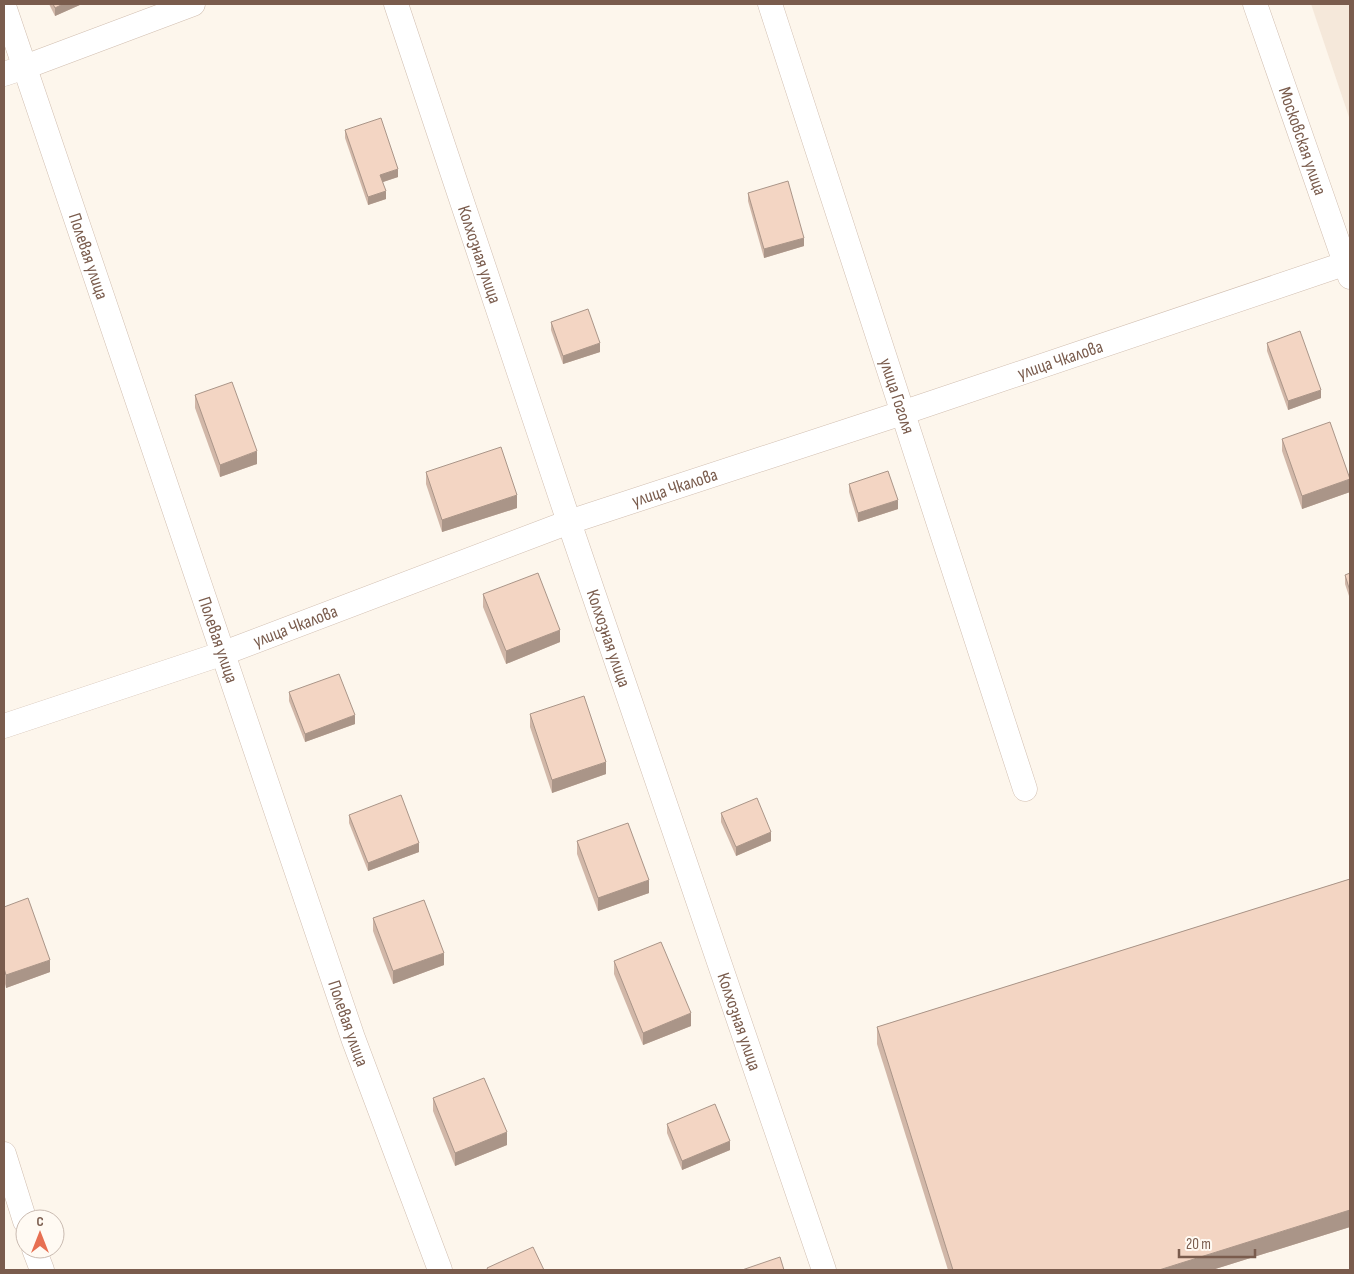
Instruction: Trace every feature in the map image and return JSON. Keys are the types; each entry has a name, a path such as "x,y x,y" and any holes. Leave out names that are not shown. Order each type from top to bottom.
{"street":[{"path":"14,71 193,4"},
{"name":"Колхозная улица","path":"396,4 569,522 824,1270"},
{"name":"улица Гоголя","path":"770,4 1025,789"},
{"name":"Московская улица","path":"1255,4 1349,267"},
{"name":"Полевая улица","path":"4,6 14,71 224,653 353,1038 440,1270"},
{"name":"улица Чкалова","path":"4,726 224,653 569,522 1349,267"},
{"path":"4,1154 21,1209"}],"shaded area":[{"path":"1311,4 1350,4 1350,120"}],"building":[{"path":"53,4 63,4 55,8"},
{"path":"381,118 398,169 380,175 386,191 368,197 345,130"},
{"path":"788,181 804,238 764,249 748,193"},
{"path":"588,309 600,343 563,356 551,322"},
{"path":"1300,331 1321,390 1288,401 1267,343"},
{"path":"232,382 257,451 220,465 195,395"},
{"path":"1330,422 1350,479 1302,496 1282,439"},
{"path":"501,447 517,495 442,520 426,472"},
{"path":"888,471 898,500 858,513 849,484"},
{"path":"538,573 560,630 506,651 483,594"},
{"path":"1350,573 1350,591 1345,575"},
{"path":"339,674 355,715 305,734 289,692"},
{"path":"584,696 606,762 552,780 530,714"},
{"path":"401,795 419,843 368,863 349,815"},
{"path":"757,798 771,832 736,847 721,813"},
{"path":"628,823 649,880 598,898 577,841"},
{"path":"1350,879 1350,1210 1159,1270 953,1270 877,1027"},
{"path":"28,898 50,960 6,975 4,968 4,907"},
{"path":"424,900 444,953 393,971 373,918"},
{"path":"661,942 691,1013 643,1033 614,961"},
{"path":"484,1078 507,1132 455,1153 433,1098"},
{"path":"715,1104 730,1141 682,1161 667,1124"},
{"path":"533,1247 544,1270 488,1270 487,1268"},
{"path":"780,1257 784,1270 742,1270"}]}
